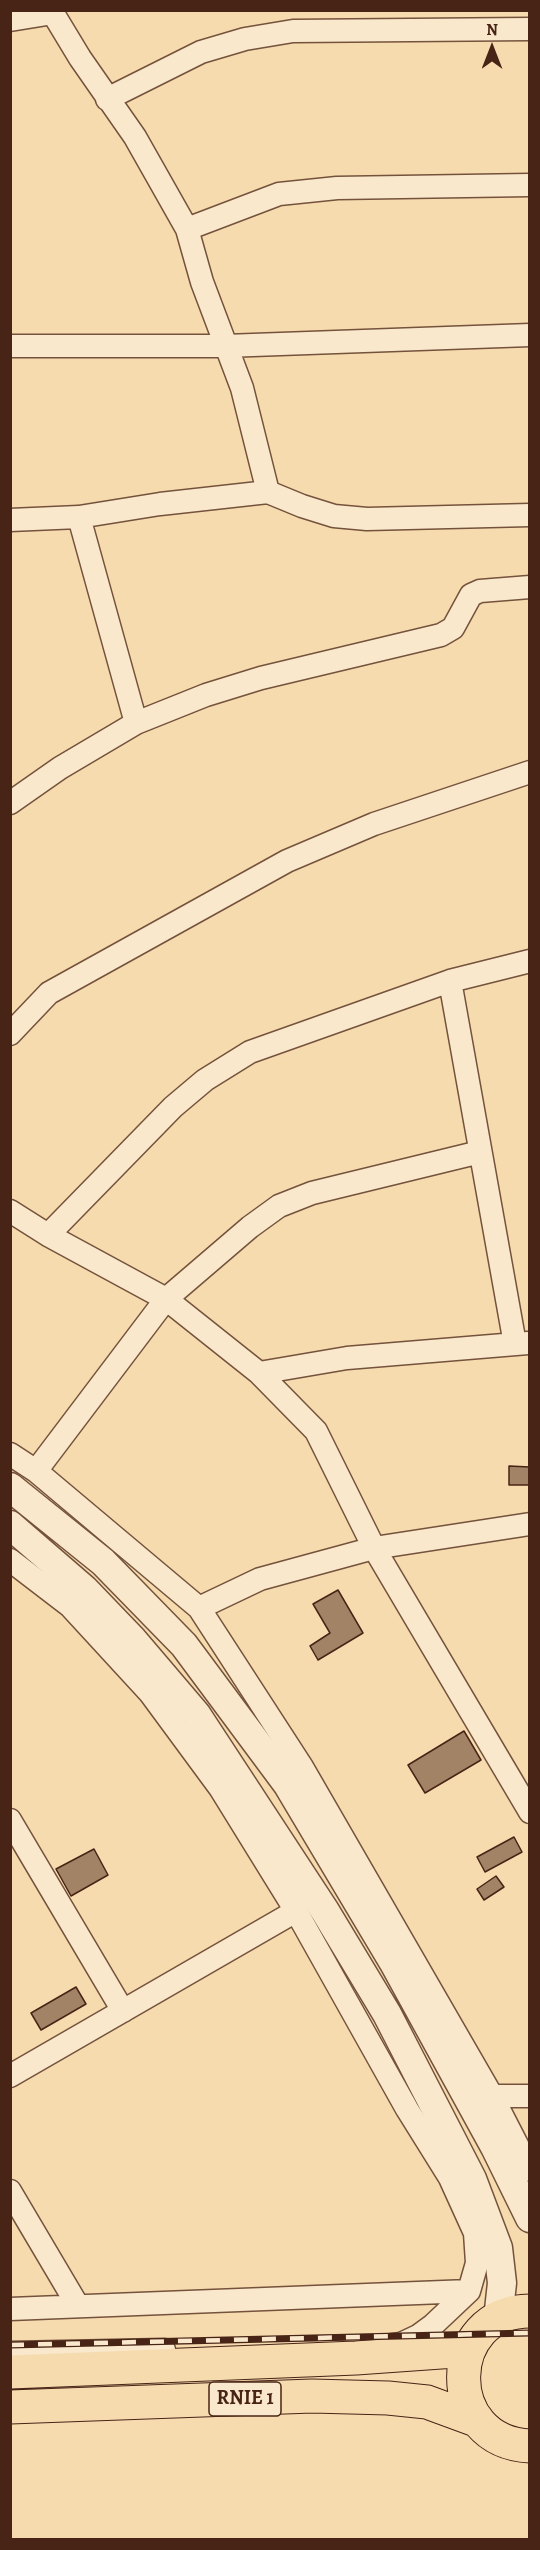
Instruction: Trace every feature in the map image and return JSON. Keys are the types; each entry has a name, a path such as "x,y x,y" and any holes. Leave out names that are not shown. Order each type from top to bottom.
{"highway":[{"name":"RNIE 1","path":"476,2420 469,2407 463,2386 464,2364 469,2350 478,2334 498,2319 530,2311"},
{"name":"RNIE 1","path":"10,2372 344,2358 469,2350"},
{"name":"RNIE 1","path":"10,2407 312,2396 377,2397 427,2402 476,2420 499,2439 530,2446"}],"street":[{"path":"10,20 52,12 107,99 135,137 187,229 202,282 242,388 268,492"},
{"path":"107,99 201,52 245,39 293,31 530,30"},
{"path":"187,229 279,194 337,188 530,185"},
{"path":"10,346 225,346 530,335"},
{"path":"10,520 79,517 160,504 268,492 302,507 334,516 367,519 530,515"},
{"path":"79,517 136,723"},
{"path":"10,803 60,768 136,723 206,695 261,678 441,635 453,628 471,595 480,591 530,587"},
{"path":"10,1034 49,993 287,861 374,824 530,772"},
{"path":"48,1235 173,1107 214,1075 250,1052 450,981 530,961"},
{"path":"259,1373 347,1358 523,1343 480,1152 450,981"},
{"path":"36,1472 166,1299 250,1227 279,1206 312,1193 480,1152"},
{"path":"10,1211 48,1235 166,1299 259,1373 316,1431 375,1548 530,1812"},
{"path":"10,1454 36,1472 199,1608 302,1767 481,2099 495,2147 530,2218"},
{"path":"10,1487 103,1562 184,1645 288,1785 394,1963 481,2099 530,2169"},
{"path":"199,1608 260,1579 375,1548 530,1524"},
{"path":"10,1525 92,1597 133,1640 196,1714 331,1921 387,2014 472,2179 498,2248 502,2283 498,2319"},
{"path":"10,1560 70,1606 150,1693 220,1788 296,1911 407,2109 450,2178 476,2233 477,2263 469,2291 433,2325 401,2344 378,2347 10,2353"},
{"path":"10,1820 123,2011"},
{"path":"10,2076 296,1911"},
{"path":"481,2099 530,2096"},
{"path":"10,2191 78,2306"},
{"path":"10,2309 469,2291"}],"building":[{"path":"509,1466 530,1467 530,1485 509,1485"},
{"path":"338,1590 363,1633 318,1660 310,1646 330,1633 313,1604"},
{"path":"464,1731 481,1760 425,1793 408,1765"},
{"path":"514,1837 522,1852 485,1872 477,1857"},
{"path":"94,1849 108,1875 71,1896 56,1869"},
{"path":"496,1876 504,1887 484,1900 477,1889"},
{"path":"76,1987 86,2004 41,2030 31,2013"}],"railway":[{"path":"10,2345 530,2333"}]}
